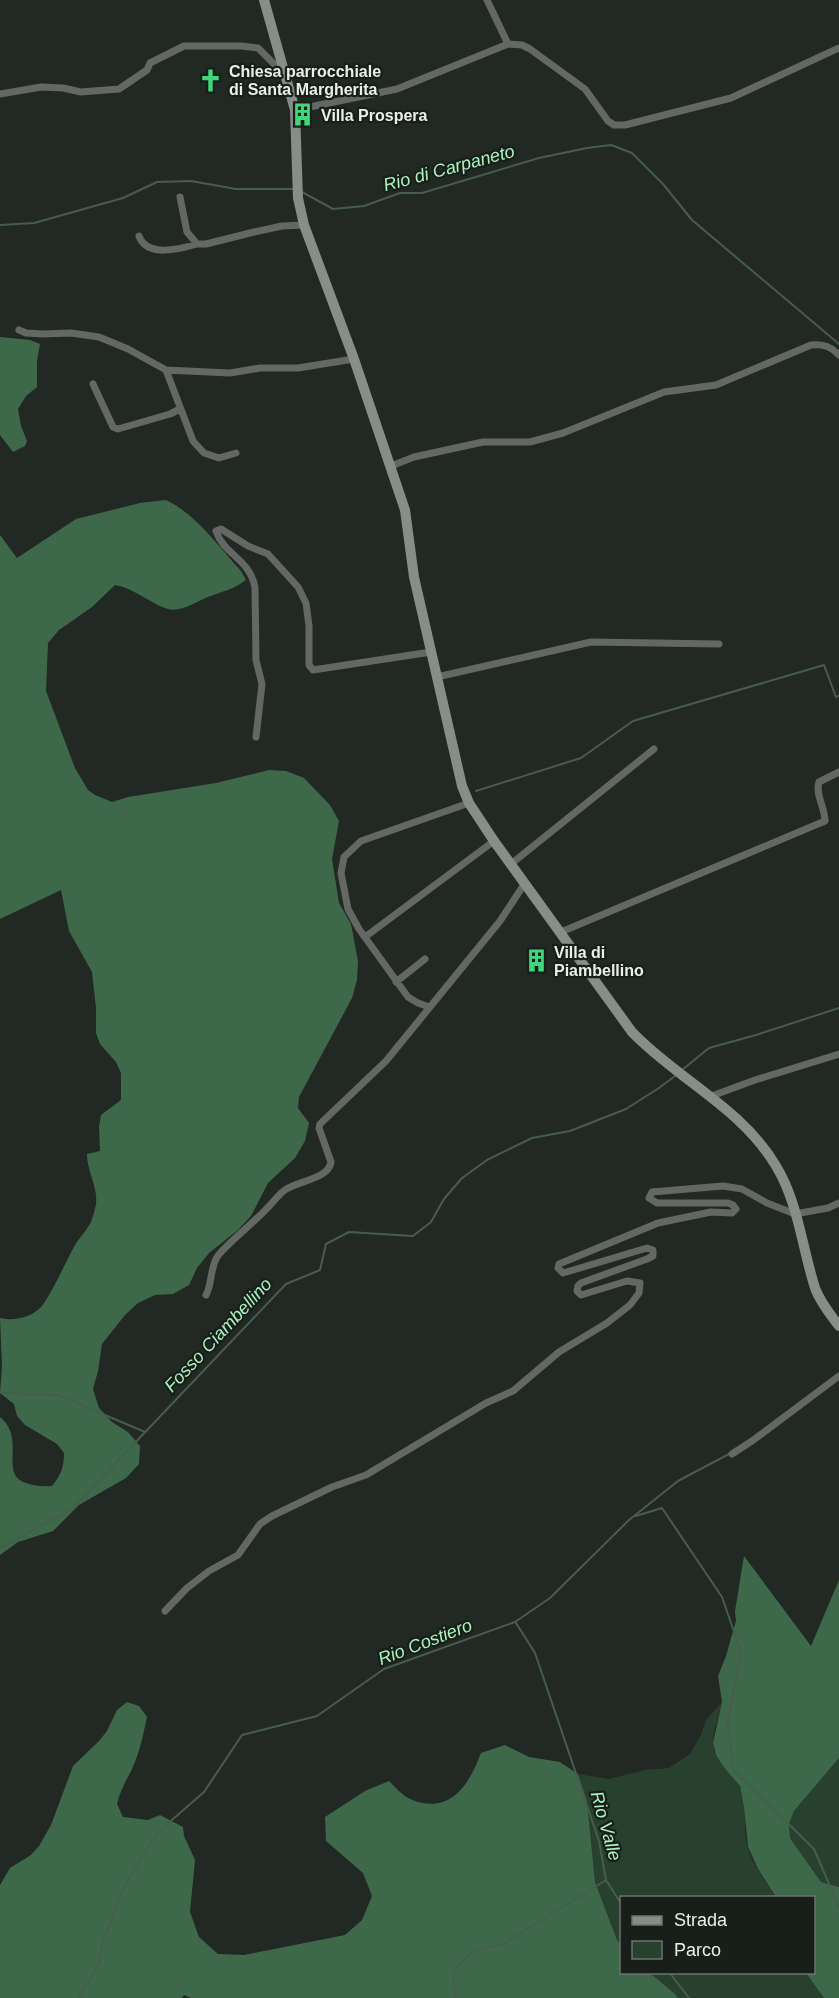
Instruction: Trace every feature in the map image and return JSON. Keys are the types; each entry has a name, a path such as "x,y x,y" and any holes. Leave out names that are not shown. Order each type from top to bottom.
{"main road":[{"path":"264,0 288,78 295,110 298,198 304,225 354,359 405,510 414,576 462,786 468,803 632,1032 645,1046 678,1073 735,1116 767,1152 785,1184 816,1289 825,1309 839,1326"}],"street":[{"path":"487,0 508,44"},
{"path":"295,110 397,89 508,44 522,45 530,49 585,89 608,121 614,125 625,125 731,98 839,48"},
{"path":"0,94 41,87 81,92 119,89 147,70 150,63 184,46 199,45 258,48 288,78"},
{"path":"180,196 187,232 196,244"},
{"path":"139,237 142,243 152,249 180,249 282,226 304,225"},
{"path":"19,330 26,333 71,333 99,337 128,349 165,370 230,373 260,368 298,368 354,359"},
{"path":"391,466 414,457 483,442 530,442 552,436 664,392 716,385 811,345 821,344 832,347 839,355"},
{"path":"165,370 193,441 200,450 219,459 236,453"},
{"path":"93,384 113,427 118,429 180,409"},
{"path":"256,737 262,684 256,660 253,575 248,567 223,544 216,531 221,529 248,546 268,554 298,586 306,603 309,626 309,665 313,670 431,652"},
{"path":"437,677 591,642 718,644"},
{"path":"511,864 654,749"},
{"path":"561,932 825,821 825,812 817,788 819,782 839,772"},
{"path":"429,1007 408,997 348,909 341,873 344,857 361,841 468,803"},
{"path":"365,937 494,841"},
{"path":"206,1295 216,1258 241,1232 284,1190 324,1173 331,1167 319,1128 320,1124 386,1061 462,970 500,921 525,883"},
{"path":"396,982 425,959"},
{"path":"709,1097 839,1054"},
{"path":"165,1611 187,1588 209,1571 238,1555 260,1524 272,1516 332,1487 366,1475 486,1403 513,1391 559,1352 607,1323 630,1305 639,1293 640,1283 627,1281 581,1295 577,1291 578,1286 580,1283 647,1259 653,1256 653,1250 647,1248 563,1273 558,1268 559,1263 658,1223 711,1212 732,1213 736,1209 728,1203 657,1203 649,1198 652,1192 723,1186 742,1189 767,1203 795,1214 828,1208 839,1203"},
{"path":"732,1454 839,1376"}],"green space":[{"path":"0,337 30,340 40,344 37,361 37,387 26,396 18,409 27,441 25,446 13,452 0,435"},
{"path":"166,500 197,522 241,571 246,580 232,588 176,610 165,608 129,589 115,585 92,607 59,630 48,643 46,691 75,768 88,790 112,802 128,797 216,783 269,770 286,771 304,778 330,805 339,821 332,859 339,903 351,924 358,961 357,980 352,998 299,1097 298,1108 309,1123 305,1141 295,1158 268,1183 251,1216 238,1230 209,1253 197,1268 189,1285 173,1294 155,1295 138,1303 125,1315 102,1344 93,1389 99,1408 112,1422 128,1432 140,1446 139,1464 126,1478 79,1505 53,1531 18,1542 0,1555 0,1417 8,1425 11,1434 13,1470 16,1477 23,1482 37,1486 52,1486 61,1471 64,1453 57,1444 25,1425 17,1416 14,1404 0,1393 2,1366 0,1318 21,1318 31,1315 43,1305 75,1245 91,1222 96,1197 87,1154 100,1151 101,1115 121,1100 121,1073 116,1062 100,1044 96,1033 92,972 69,931 61,890 0,919 0,535 17,558 76,519 140,503"},
{"path":"744,1556 811,1646 839,1580 839,1758 794,1811 789,1824 790,1838 821,1882 839,1887 839,1998 824,1998 807,1974 815,1974 815,1896 775,1896 758,1869 748,1847 740,1786 716,1755 713,1743 722,1702 718,1676 736,1621 735,1611"},
{"path":"127,1702 139,1706 147,1717 137,1756 117,1804 123,1817 148,1820 160,1815 183,1827 184,1836 195,1860 190,1912 199,1937 218,1954 244,1955 345,1935 362,1920 372,1896 363,1873 326,1841 325,1817 365,1791 389,1781 410,1799 424,1803 447,1800 464,1786 481,1753 505,1745 529,1757 560,1762 578,1774 587,1801 595,1882 620,1944 620,1974 651,1974 678,1998 191,1998 184,1995 182,1998 0,1998 0,1885 10,1868 31,1855 39,1846 51,1825 73,1766 107,1731 117,1710"},
{"path":"722,1702 714,1732 714,1749 719,1760 732,1775 742,1792 749,1852 775,1896 620,1896 620,1944 595,1882 587,1801 578,1774 609,1779 645,1770 669,1768 690,1754 701,1735 706,1720"},
{"path":"839,1758 839,1887 821,1882 790,1838 789,1824 794,1811"},
{"path":"651,1974 807,1974 824,1998 678,1998"}],"waterway":[{"name":"Rio di Carpaneto","path":"302,192 333,209 364,206 400,193 422,193 539,158 611,145 632,153 663,184 692,220 839,344"},
{"name":"Rio di Carpaneto","path":"0,225 34,223 123,198 157,182 191,181 236,189 294,189"},
{"path":"476,791 581,758 633,721 824,665 836,697 839,696"},
{"name":"Fosso Ciambellino","path":"682,1070 709,1048 839,1008"},
{"name":"Fosso Ciambellino","path":"0,1548 72,1509 286,1284 320,1270 326,1244 349,1232 413,1236 431,1222 444,1199 462,1178 487,1160 532,1138 570,1131 626,1109 675,1076"},
{"path":"0,1393 58,1395 145,1432"},
{"name":"Rio Costiero","path":"79,1998 100,1962 102,1944 125,1885 157,1833 204,1792 242,1735 317,1716 384,1669 515,1622 550,1598 629,1520 678,1481 729,1454"},
{"path":"636,1516 662,1508 722,1597 741,1652 728,1721 733,1769 814,1849 839,1907"},
{"name":"Rio Valle","path":"516,1623 535,1653 599,1841 606,1880 620,1902"},
{"name":"Rio Valle","path":"455,1998 453,1972 471,1952 505,1943 606,1880"},
{"path":"671,1974 689,1998"}],"place":[{"name":"Chiesa parrocchiale di Santa Margherita","path":"211,80"},
{"name":"Villa Prospera","path":"303,115"},
{"name":"Villa di Piambellino","path":"536,961"}]}
